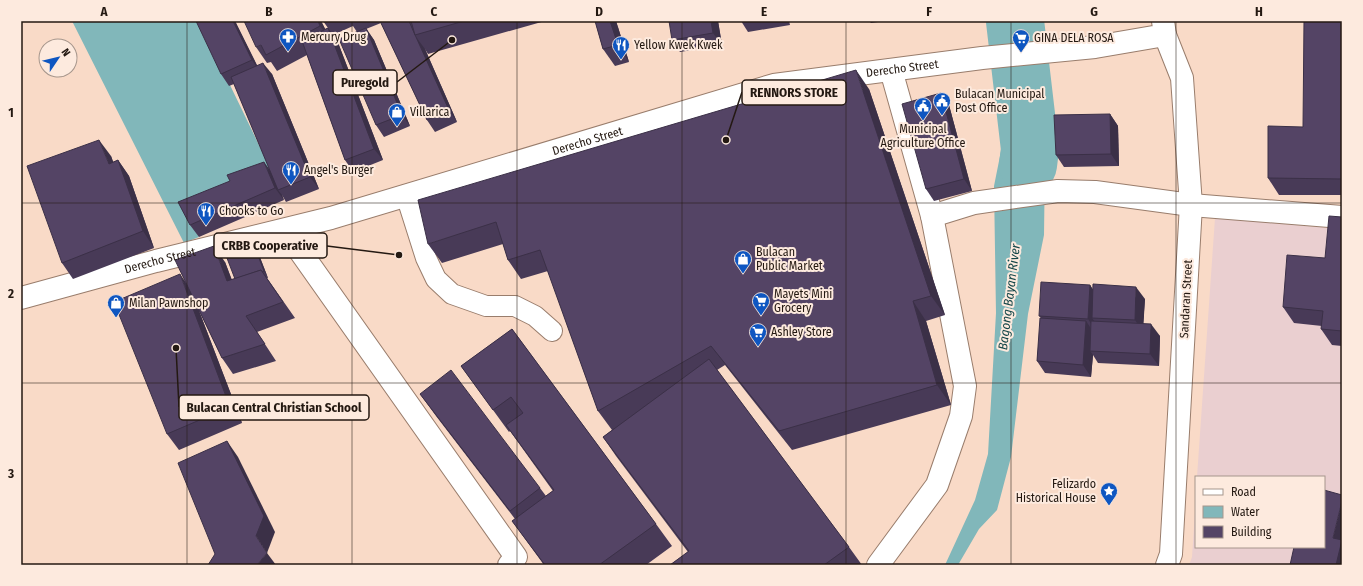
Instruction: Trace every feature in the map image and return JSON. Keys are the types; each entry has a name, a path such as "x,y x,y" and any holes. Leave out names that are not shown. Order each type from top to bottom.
{"street":[{"name":"Derecho Street","path":"21,298 156,261 331,218 774,85 982,58 1095,47 1164,28"},
{"name":"Sandaran Street","path":"1164,28 1182,78 1191,205 1171,554 1167,565"},
{"path":"878,565 936,485 961,416 965,386 932,216 891,70"},
{"path":"932,216 974,203 1058,191 1096,192 1191,205 1342,217"},
{"path":"285,230 516,562"}],"lane":[{"path":"406,195 426,258 436,279 452,294 486,306 515,306 535,316 552,331"}],"shaded area":[{"path":"1215,218 1342,229 1342,565 1189,565 1192,557 1195,513 1195,548 1325,548 1325,476 1197,476"}],"water":[{"path":"72,21 199,21 273,174 187,215 199,237 184,243"},
{"path":"999,21 1036,21 1037,27 1001,30"},
{"path":"1046,84 1044,235 1028,314 1011,457 997,510 979,529 958,565 945,565 975,500 988,454 996,313 994,186 1014,86"}],"building":[{"path":"196,21 233,21 252,60 221,74"},
{"path":"244,21 318,21 320,26 266,55 261,45 256,47"},
{"path":"380,21 409,21 449,110 427,120"},
{"path":"411,21 464,21 415,35"},
{"path":"595,21 610,21 618,45 603,49"},
{"path":"669,21 711,21 713,33 672,40"},
{"path":"1304,21 1342,21 1342,179 1268,178 1268,126 1303,127"},
{"path":"328,28 374,149 345,160 302,41"},
{"path":"366,28 402,115 376,125 339,39"},
{"path":"263,63 310,177 278,190 231,77"},
{"name":"Bulacan Public Market","path":"856,70 931,296 913,301 937,385 779,431 711,346 598,411 540,250 508,260 496,222 428,244 418,200"},
{"path":"941,93 964,179 926,189 902,104"},
{"path":"1110,114 1111,154 1056,155 1054,115"},
{"path":"99,140 109,164 118,160 143,231 62,263 27,166"},
{"path":"264,162 275,188 190,225 178,202 230,181 227,175"},
{"path":"1329,216 1342,217 1342,331 1321,329 1323,311 1283,307 1287,255 1325,258"},
{"path":"250,235 264,271 262,272 261,270 235,279 222,245"},
{"path":"214,246 227,281 261,270 283,302 246,316 265,344 222,358 175,260"},
{"path":"180,274 230,407 167,434 114,302"},
{"path":"1041,282 1090,285 1088,319 1039,316"},
{"path":"1093,284 1136,287 1135,320 1092,318"},
{"path":"1040,318 1086,321 1083,365 1037,361"},
{"path":"1091,321 1151,324 1150,354 1090,351"},
{"path":"512,329 656,524 599,565 545,565 512,521 554,490 506,425 523,413 511,397 493,410 461,366"},
{"path":"709,359 849,547 824,565 670,565 689,551 603,437"},
{"path":"451,370 540,488 510,511 420,394"},
{"path":"227,441 264,516 256,536 267,553 257,565 208,565 215,554 178,463"},
{"path":"1325,490 1342,495 1342,501 1333,538 1342,540 1336,565 1290,565 1294,548 1325,548"}],"waterway":[{"name":"Bagong Bayan River","path":"1015,21 1030,149 1028,165"}],"place":[{"name":"Puregold","path":"452,40"},
{"name":"Mercury Drug","path":"288,52"},
{"name":"GINA DELA ROSA","path":"1021,53"},
{"name":"Yellow Kwek Kwek","path":"621,60"},
{"name":"Bulacan Municipal Post Office","path":"942,116"},
{"name":"Municipal Agriculture Office","path":"923,121"},
{"name":"Villarica","path":"397,127"},
{"name":"RENNORS STORE","path":"726,140"},
{"name":"Angel's Burger","path":"291,185"},
{"name":"Chooks to Go","path":"206,226"},
{"name":"CRBB Cooperative","path":"399,255"},
{"name":"Bulacan Public Market","path":"743,274"},
{"name":"Mayets Mini Grocery","path":"761,316"},
{"name":"Milan Pawnshop","path":"116,318"},
{"name":"Ashley Store","path":"758,347"},
{"name":"Bulacan Central Christian School","path":"176,348"},
{"name":"Felizardo Historical House","path":"1109,506"}]}
